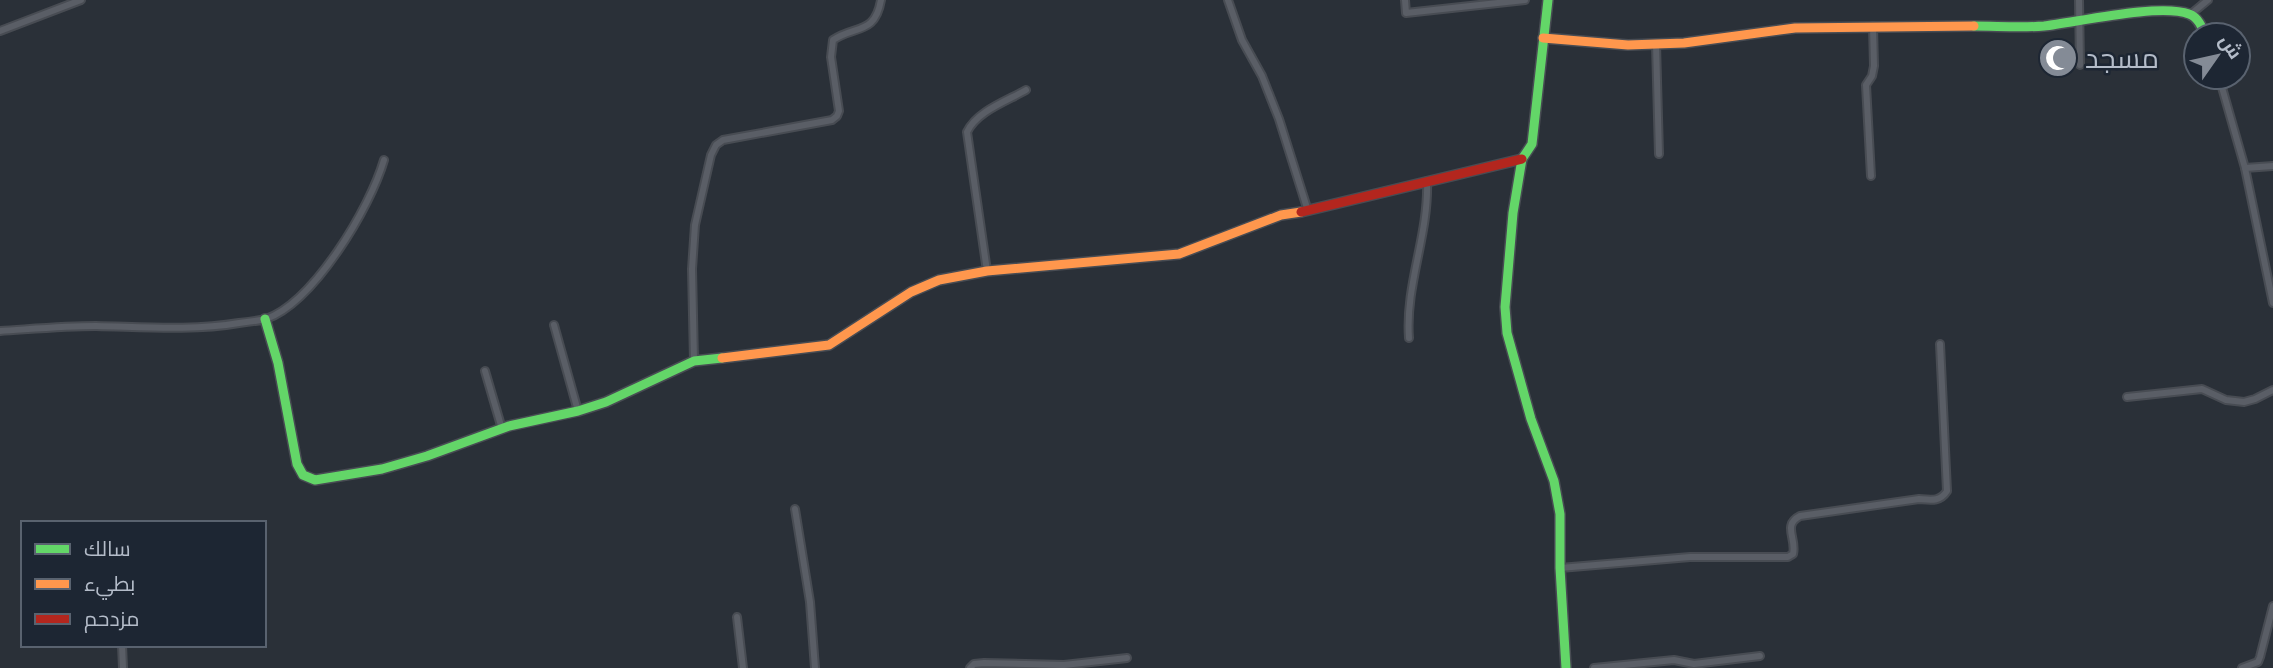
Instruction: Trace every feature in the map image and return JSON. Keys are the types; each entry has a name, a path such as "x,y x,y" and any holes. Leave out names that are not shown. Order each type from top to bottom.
{"street":[{"path":"0,31 81,0"},
{"path":"694,361 692,269 695,225 711,155 716,145 723,140 832,120 837,116 839,111 831,57 833,40 868,26 876,18 881,0"},
{"path":"1228,0 1242,40 1262,76 1279,119 1308,211"},
{"path":"1405,0 1406,13 1525,0"},
{"path":"1548,0 1532,144 1522,159 1513,213 1505,307 1507,333 1531,419 1554,481 1560,514 1560,568 1566,668"},
{"path":"2079,0 2080,65"},
{"path":"2191,14 2208,0"},
{"path":"1544,38 1629,45 1684,43 1795,28 2041,26 2167,11 2191,14 2198,21"},
{"path":"1871,176 1866,85 1874,66 1873,26"},
{"path":"1656,44 1659,154"},
{"path":"987,271 967,132 981,115 1026,90"},
{"path":"2223,91 2245,168 2273,303"},
{"path":"265,318 278,363 297,464 303,475 315,480 382,469 502,429 578,411 606,402 694,361 829,345 911,292 939,280 987,271 1179,254 1281,215 1308,211 1522,159"},
{"path":"0,331 96,326 215,327 265,318 283,310 316,279 347,237 362,211 384,160"},
{"path":"2245,168 2273,166"},
{"path":"1409,338 1408,320 1425,225 1427,181"},
{"path":"554,325 578,411"},
{"path":"1560,568 1690,557 1788,557 1795,549 1790,526 1793,520 1800,516 1919,499 1938,500 1947,491 1940,344"},
{"path":"485,371 502,429"},
{"path":"2127,397 2202,389 2226,400 2244,402 2273,390"},
{"path":"795,509 810,602 815,668"},
{"path":"2242,668 2258,662 2273,606"},
{"path":"737,617 743,668"},
{"path":"121,647 123,668"},
{"path":"1594,668 1674,660 1694,664 1760,656"},
{"path":"970,668 974,664 984,663 1064,665 1127,658"}],"traffic: fast":[{"path":"1548,0 1532,144 1522,159 1513,213 1505,307 1507,333 1531,419 1554,481 1560,514 1560,568 1566,668"},
{"path":"1974,26 2044,26 2118,14 2159,11 2189,14 2198,21"},
{"path":"265,319 278,363 297,464 303,475 315,480 382,469 427,456 509,426 578,411 606,402 694,361 722,358"}],"traffic: slow":[{"path":"1543,38 1628,45 1684,43 1795,28 1974,26"},
{"path":"722,358 829,345 911,292 939,280 987,271 1179,254 1281,215 1301,212"}],"traffic: jam":[{"path":"1301,212 1522,159"}],"place":[{"name":"مسجد","path":"2058,58"}]}
